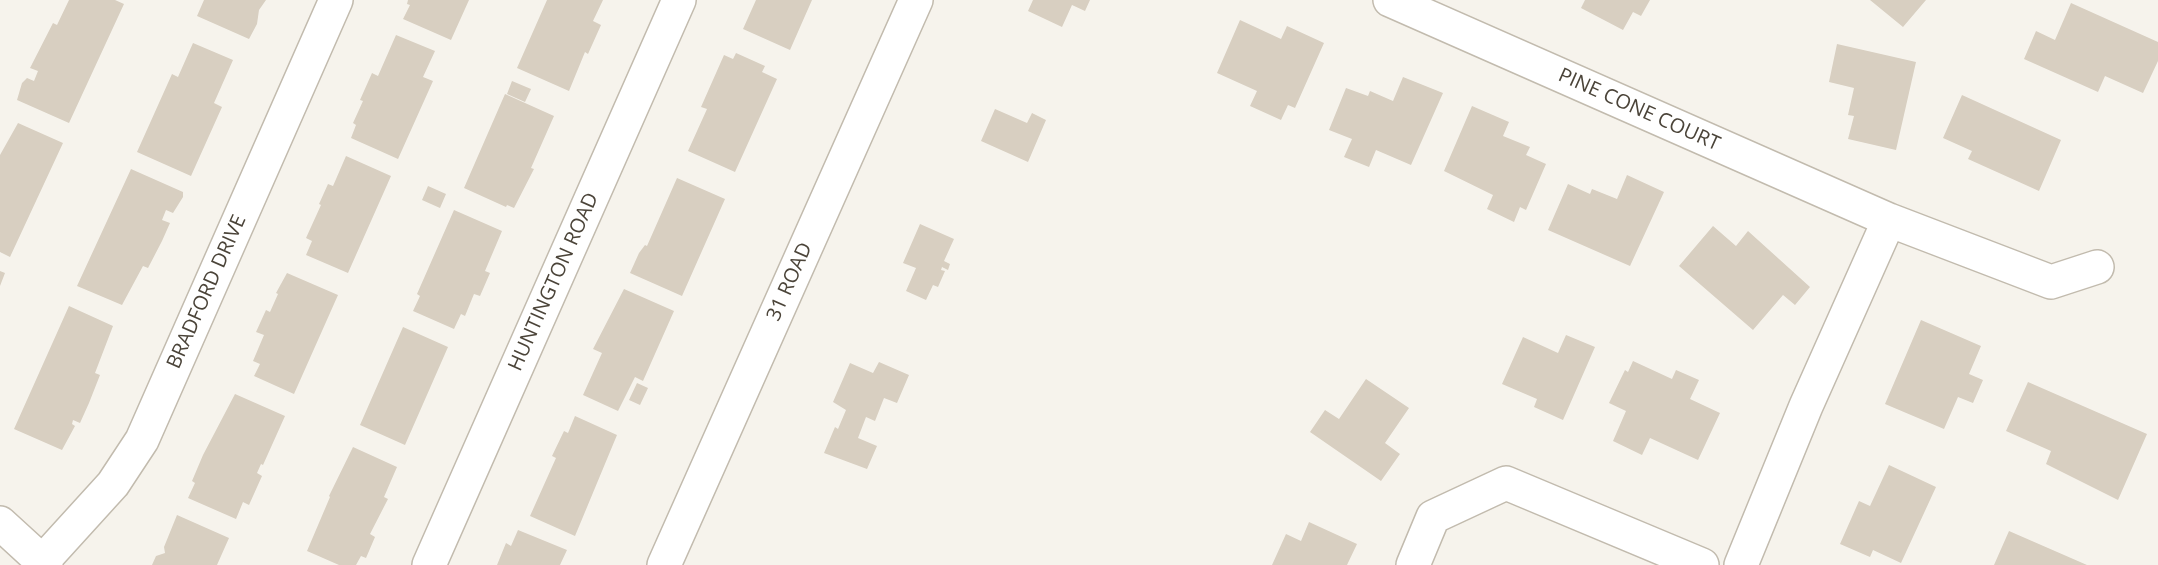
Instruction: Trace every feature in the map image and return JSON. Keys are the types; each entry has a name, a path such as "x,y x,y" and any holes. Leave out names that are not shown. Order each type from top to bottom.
{"street":[{"name":"BRADFORD DRIVE","path":"44,563 113,484 142,440 336,0"},
{"name":"HUNTINGTON ROAD","path":"429,565 680,0"},
{"name":"31 ROAD","path":"664,565 916,0"},
{"name":"PINE CONE COURT","path":"1390,0 1889,220 2051,282 2097,267"},
{"path":"1741,565 1806,406 1889,220"},
{"path":"1413,565 1433,517 1506,483 1702,565"},
{"path":"0,523 44,563"}],"building":[{"path":"69,0 115,0 124,4 69,123 17,100 22,83 27,78 34,81 38,71 30,68 53,23 57,25"},
{"path":"204,0 266,0 259,10 257,24 249,39 197,16"},
{"path":"408,0 469,0 451,40 403,19 410,5 407,4"},
{"path":"547,0 603,0 593,21 601,25 588,54 585,52 569,91 517,68"},
{"path":"756,0 812,0 790,50 743,29"},
{"path":"1033,0 1090,0 1085,11 1072,5 1062,27 1028,11"},
{"path":"1585,0 1650,0 1641,16 1633,12 1623,30 1581,8"},
{"path":"1870,0 1926,0 1903,27"},
{"path":"2071,3 2158,42 2158,61 2143,93 2105,76 2098,92 2024,59 2036,31 2055,40"},
{"path":"1240,20 1281,39 1287,26 1324,43 1295,108 1288,105 1281,120 1250,106 1257,91 1217,73"},
{"path":"396,35 435,51 423,77 433,81 398,159 351,138 356,125 353,123 363,101 360,100 372,73 378,76"},
{"path":"193,43 233,60 214,103 222,107 191,176 137,152 172,74 178,77"},
{"path":"1837,44 1916,62 1896,150 1848,139 1854,116 1848,115 1854,88 1829,82"},
{"path":"736,53 765,66 762,72 777,79 735,172 688,151 707,109 701,107 724,55 733,59"},
{"path":"1403,77 1443,93 1411,165 1376,150 1369,167 1344,157 1352,139 1329,130 1346,88 1368,96 1370,91 1393,101"},
{"path":"512,81 531,89 525,102 507,94"},
{"path":"505,94 554,116 531,168 534,169 514,208 507,205 506,207 464,188"},
{"path":"1962,95 2061,140 2039,191 1968,159 1972,151 1943,138"},
{"path":"1472,106 1509,122 1503,136 1530,147 1526,155 1546,164 1526,210 1520,207 1514,222 1487,209 1493,195 1444,171"},
{"path":"995,109 1027,123 1032,113 1046,120 1028,162 981,141"},
{"path":"18,123 63,143 10,257 0,252 0,155"},
{"path":"346,156 391,176 348,273 306,255 312,241 306,238 321,205 319,204 328,184 333,186"},
{"path":"131,169 183,192 183,197 173,213 166,210 162,220 170,223 162,241 148,268 143,266 122,305 77,286"},
{"path":"1627,175 1664,192 1630,266 1548,230 1568,184 1590,194 1592,189 1617,199"},
{"path":"677,178 725,199 682,296 630,273 639,253 645,245 647,246"},
{"path":"428,186 446,194 440,208 422,200"},
{"path":"454,210 502,231 485,271 490,273 480,296 474,294 465,316 461,314 454,329 413,311 420,296 417,294"},
{"path":"920,224 954,239 944,261 950,264 948,270 942,267 941,270 945,271 938,287 933,285 926,300 906,291 916,268 903,263"},
{"path":"1713,226 1736,246 1748,231 1810,287 1795,305 1783,295 1753,330 1679,266"},
{"path":"0,271 5,273 0,286"},
{"path":"287,273 338,295 294,394 254,376 260,364 253,361 264,335 256,332 266,310 270,312 278,294 276,293"},
{"path":"624,289 674,311 643,381 635,377 618,411 583,395 602,353 593,349"},
{"path":"69,306 113,326 95,373 100,375 89,403 80,423 73,420 72,424 75,426 62,450 14,429"},
{"path":"1921,320 1981,346 1969,374 1983,380 1973,403 1958,397 1944,429 1885,404"},
{"path":"403,327 448,347 405,445 360,425"},
{"path":"1566,335 1595,347 1563,420 1534,407 1537,399 1502,384 1523,337 1558,353"},
{"path":"1633,361 1672,379 1676,370 1699,380 1690,399 1720,413 1698,460 1650,438 1642,455 1613,441 1626,411 1609,403 1625,370 1628,372"},
{"path":"879,362 909,375 897,403 884,398 875,421 866,417 858,438 877,446 867,469 824,453 835,427 838,429 846,410 833,402 850,363 873,373"},
{"path":"1366,379 1409,408 1385,443 1400,454 1381,481 1310,432 1325,410 1339,419"},
{"path":"2028,382 2147,434 2118,500 2046,464 2051,451 2006,431"},
{"path":"637,383 648,388 640,405 629,400"},
{"path":"235,394 285,416 263,465 261,464 257,473 262,476 249,505 243,502 236,519 188,498 195,483 192,481 203,455"},
{"path":"575,416 617,435 575,536 530,516 556,458 552,456 564,431 568,433"},
{"path":"353,447 397,467 384,497 388,499 370,534 375,537 366,558 361,556 356,565 339,565 307,551 329,496"},
{"path":"1889,465 1936,487 1901,563 1873,550 1870,557 1840,544 1859,501 1870,506"},
{"path":"177,515 229,538 217,565 152,565 156,556 165,553 164,547"},
{"path":"1309,522 1357,544 1347,565 1272,565 1286,534 1301,541"},
{"path":"518,530 567,550 560,565 497,565 506,543 511,546"},
{"path":"2009,531 2087,565 1994,565"}]}
